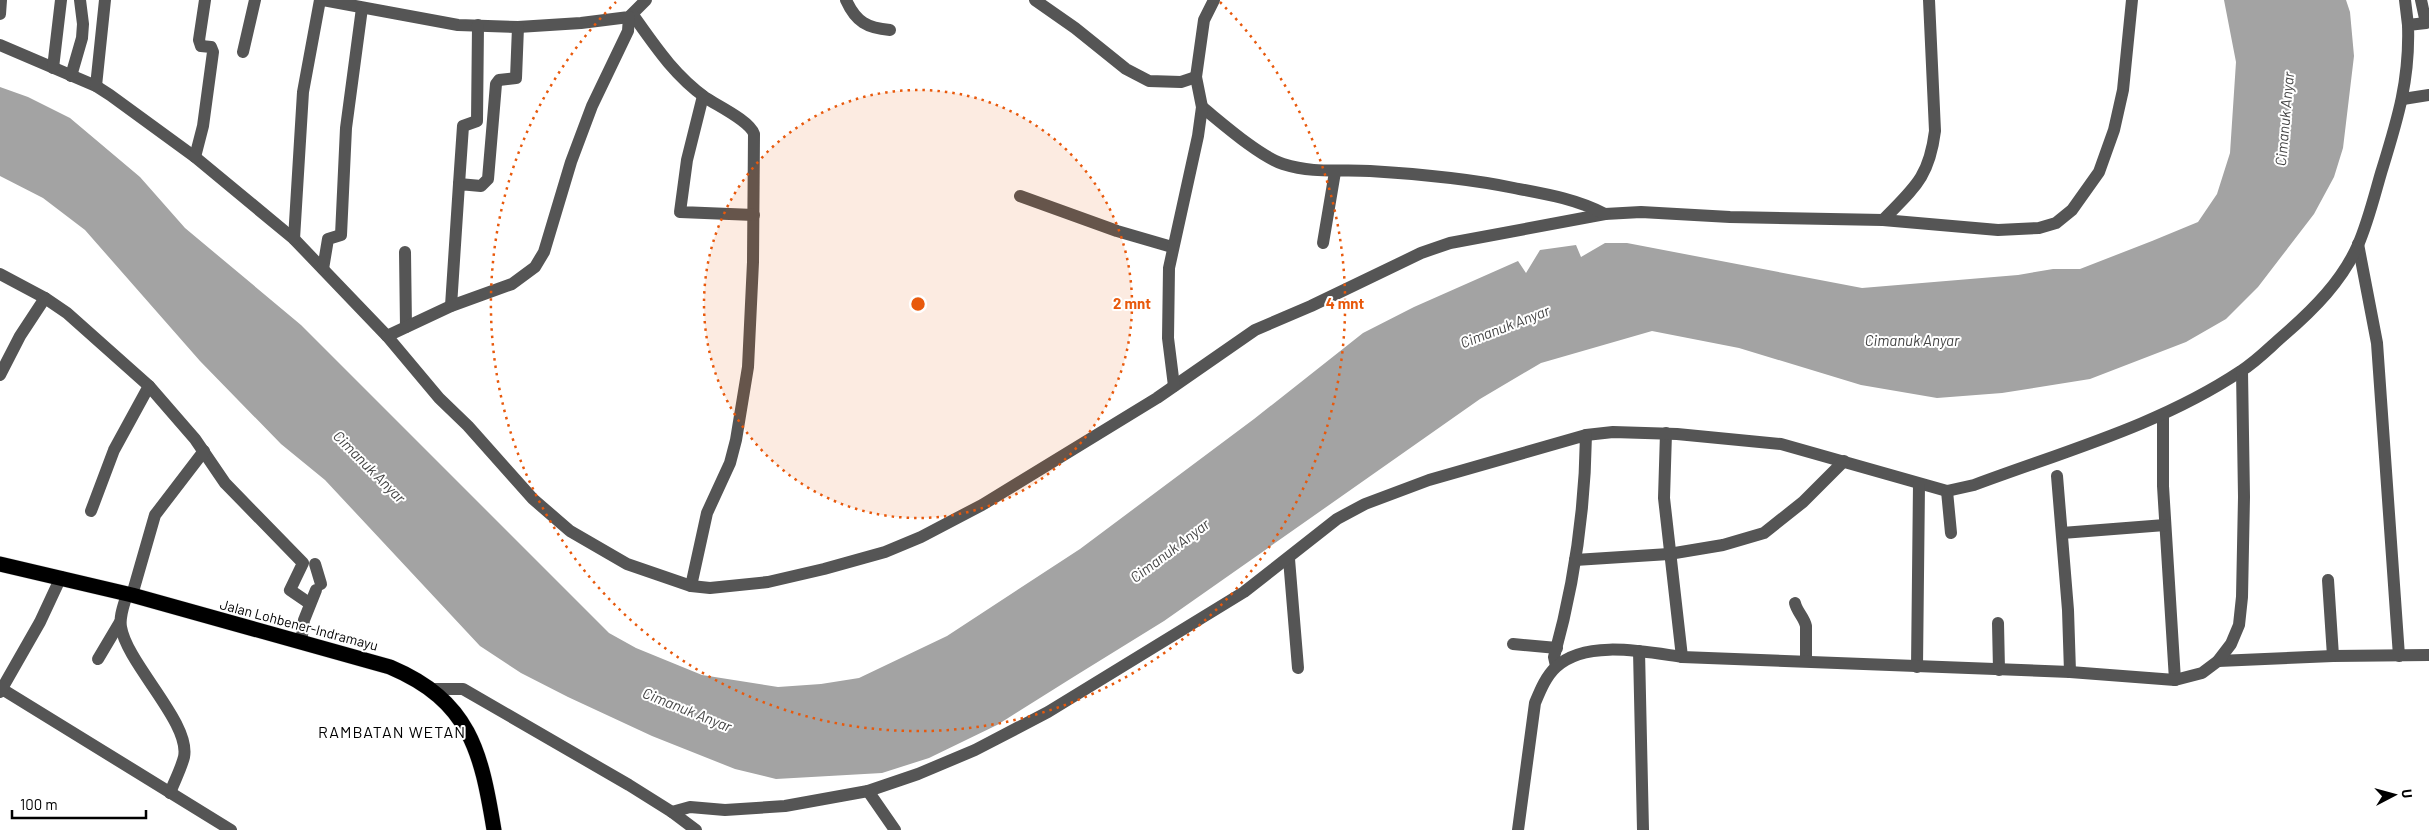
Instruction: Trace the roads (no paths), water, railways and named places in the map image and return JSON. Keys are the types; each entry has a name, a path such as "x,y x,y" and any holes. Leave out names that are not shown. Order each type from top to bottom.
{"highway":[{"name":"Jalan Lohbener-Indramayu","path":"0,564 129,594 301,644 390,667 433,690 450,705 470,735 482,769 494,830"}],"street":[{"path":"0,14 1,0"},
{"path":"53,68 61,0"},
{"path":"71,76 82,38 83,24 80,0"},
{"path":"96,86 105,0"},
{"path":"195,157 203,126 213,52 210,47 201,46 199,40 205,0"},
{"path":"243,52 255,0"},
{"path":"294,239 303,92 321,0 458,25 518,27 581,23 631,16"},
{"path":"387,336 451,306 512,284 535,267 544,252 571,162 592,106 628,31 631,16 646,0"},
{"path":"846,0 855,15 866,26 890,30"},
{"path":"1035,0 1075,28 1126,69 1149,81 1181,82 1196,76"},
{"path":"1174,386 1168,338 1169,268 1172,247 1198,136 1202,107 1196,76 1204,20 1214,0"},
{"path":"1882,220 1921,179 1932,152 1935,132 1929,0"},
{"path":"0,45 96,86 195,157 294,239 387,336 438,398 468,426 533,499 570,531 627,564 691,586 710,588 768,582 867,557 921,538 982,505 1174,386 1255,330 1311,306 1421,253 1450,243 1605,214 1641,212 1730,217 1882,220 2007,229 2040,228 2056,223 2072,210 2099,172 2114,130 2123,90 2132,0"},
{"path":"2405,0 2419,24"},
{"path":"672,812 684,807 724,810 775,807 868,791 918,774 975,750 1048,712 1244,592 1289,559 1337,519 1364,504 1429,480 1586,435 1613,432 1666,434 1781,444 1947,492 1974,485 2163,416 2242,371 2311,312 2335,283 2358,244 2403,99 2409,57 2419,24 2421,0"},
{"path":"323,269 328,238 341,235 346,128 362,8"},
{"path":"631,16 674,71 703,96 752,129 755,161 748,367 736,440 730,463 707,513 691,586"},
{"path":"451,306 464,126 477,120 478,25"},
{"path":"459,184 480,186 488,179 496,84 499,80 516,78 518,27"},
{"path":"2403,99 2429,95"},
{"path":"703,96 688,160 680,212 684,214 754,215"},
{"path":"1202,107 1225,126 1281,163 1307,170 1335,172 1358,170 1473,180 1554,195 1605,214"},
{"path":"1324,243 1335,172"},
{"path":"1020,196 1117,231 1172,247"},
{"path":"2358,244 2377,343 2399,651"},
{"path":"405,252 406,327"},
{"path":"0,274 45,298 66,313 149,386 179,418 230,488 303,563 290,590 309,603"},
{"path":"0,375 6,348 45,298"},
{"path":"2226,660 2230,644 2239,625 2242,597 2244,497 2242,371"},
{"path":"91,511 114,450 149,386"},
{"path":"2163,416 2165,525 2176,680"},
{"path":"1666,434 1664,494 1682,657"},
{"path":"1556,666 1554,657 1575,560 1584,492 1586,435"},
{"path":"98,659 120,622 155,515 204,450"},
{"path":"1575,560 1670,554 1723,544 1764,533 1803,502 1844,461"},
{"path":"2057,476 2070,672"},
{"path":"1917,667 1919,484"},
{"path":"1947,492 1951,533"},
{"path":"2062,533 2165,525"},
{"path":"1289,559 1298,668"},
{"path":"301,644 301,632 309,603 318,587 315,564"},
{"path":"62,577 40,622 2,686 171,788 231,830"},
{"path":"2328,580 2333,650"},
{"path":"1794,602 1798,613 1805,621 1806,661"},
{"path":"120,622 125,639 168,710 181,738 184,757 171,788"},
{"path":"1998,623 1999,670"},
{"path":"1513,644 1557,648"},
{"path":"1518,830 1535,703 1546,680 1556,666 1575,656 1599,650 1639,657 1806,661 2070,672 2176,680 2196,675 2226,660 2333,650 2399,651 2429,655"},
{"path":"1639,657 1643,830"},
{"path":"433,690 463,689 672,812 688,828"},
{"path":"868,791 895,830"}],"water":[{"name":"Cimanuk Anyar","path":"2224,0 2346,0 2350,12 2354,56 2343,148 2334,177 2314,214 2258,287 2226,319 2186,342 2090,379 2002,393 1937,398 1861,385 1739,348 1652,331 1541,363 1480,399 1164,621 997,725 929,758 882,773 776,779 735,769 652,736 568,697 521,673 480,646 325,480 281,444 200,361 85,230 43,198 0,176 0,87 28,97 70,118 140,177 185,228 301,325 609,633 636,648 702,675 778,687 821,684 859,678 947,636 1080,549 1254,419 1363,333 1414,307 1518,261 1526,273 1540,250 1576,245 1581,257 1605,243 1627,243 1862,288 2018,275 2053,269 2080,269 2198,222 2217,194 2230,153 2236,62"}],"district":[{"name":"RAMBATAN WETAN","path":"392,732"}]}
